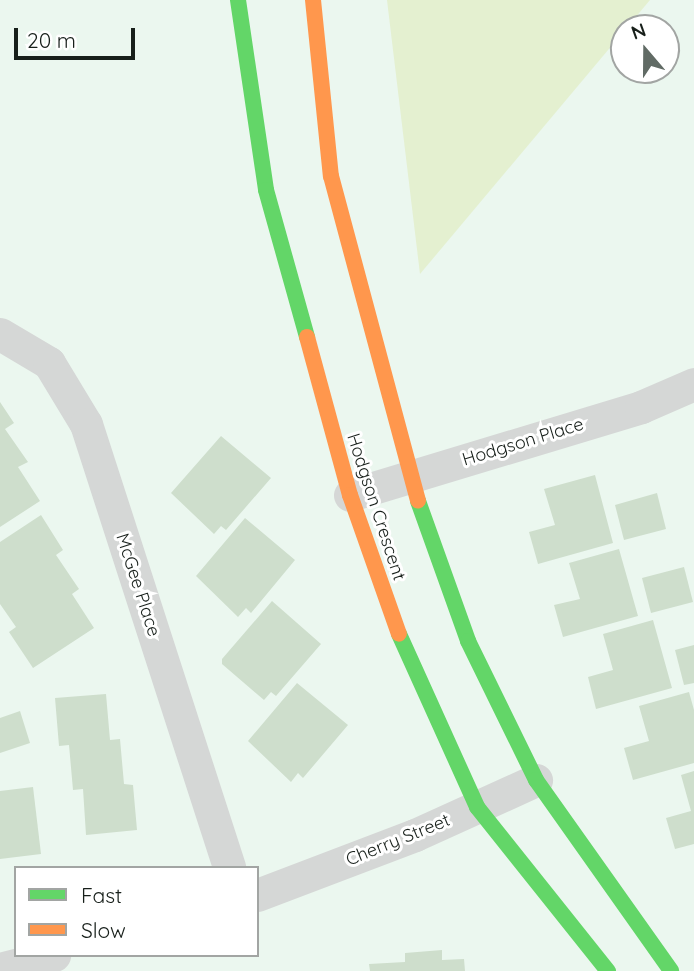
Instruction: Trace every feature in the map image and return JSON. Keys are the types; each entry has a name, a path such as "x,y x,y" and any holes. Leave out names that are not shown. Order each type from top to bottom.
{"street":[{"name":"Hodgson Crescent","path":"238,0 266,190 350,495 410,665 477,807 608,971"},
{"path":"313,0 331,176 409,476 468,641 536,780 671,971"},
{"name":"McGee Place","path":"0,334 49,363 86,424 228,866"},
{"name":"Hodgson Place","path":"350,495 641,407 694,384"},
{"name":"Cherry Street","path":"259,894 477,807 536,780"},
{"path":"9,969 48,957"}],"green space":[{"path":"387,0 650,0 638,14 610,14 610,48 420,274"}],"building":[{"path":"0,402 14,423 5,429 28,462 18,467 40,501 0,527"},
{"path":"221,436 271,478 226,530 221,526 214,534 171,493"},
{"path":"595,475 613,543 538,564 529,532 555,525 544,489"},
{"path":"657,493 666,529 624,540 615,505"},
{"path":"41,515 63,550 56,555 79,589 72,594 94,628 33,668 9,632 16,627 0,604 0,542"},
{"path":"245,518 295,560 251,613 246,608 238,617 196,576"},
{"path":"619,549 638,616 563,637 554,605 580,599 569,563"},
{"path":"684,567 693,602 651,613 642,578"},
{"path":"272,601 321,644 276,696 271,692 264,700 222,664 222,659"},
{"path":"653,620 672,688 596,709 588,677 613,670 603,634"},
{"path":"694,645 694,683 684,685 675,650"},
{"path":"297,683 348,725 303,778 298,773 291,782 248,741"},
{"path":"689,692 694,710 694,763 633,780 624,748 649,741 639,706"},
{"path":"106,694 110,740 120,739 124,784 133,785 137,830 86,835 83,789 73,790 69,745 59,746 55,698"},
{"path":"20,711 30,743 0,753 0,718"},
{"path":"694,771 694,844 675,849 666,818 691,811 681,775"},
{"path":"33,787 41,854 0,859 0,791"},
{"path":"442,950 442,960 464,959 465,971 370,971 369,964 405,962 405,953"}],"traffic: fast":[{"path":"238,0 266,190 307,337"},
{"path":"418,501 468,641 536,780 671,971"},
{"path":"399,634 477,807 608,971"}],"traffic: slow":[{"path":"313,0 331,176 418,501"},
{"path":"307,337 350,495 399,634"}]}
